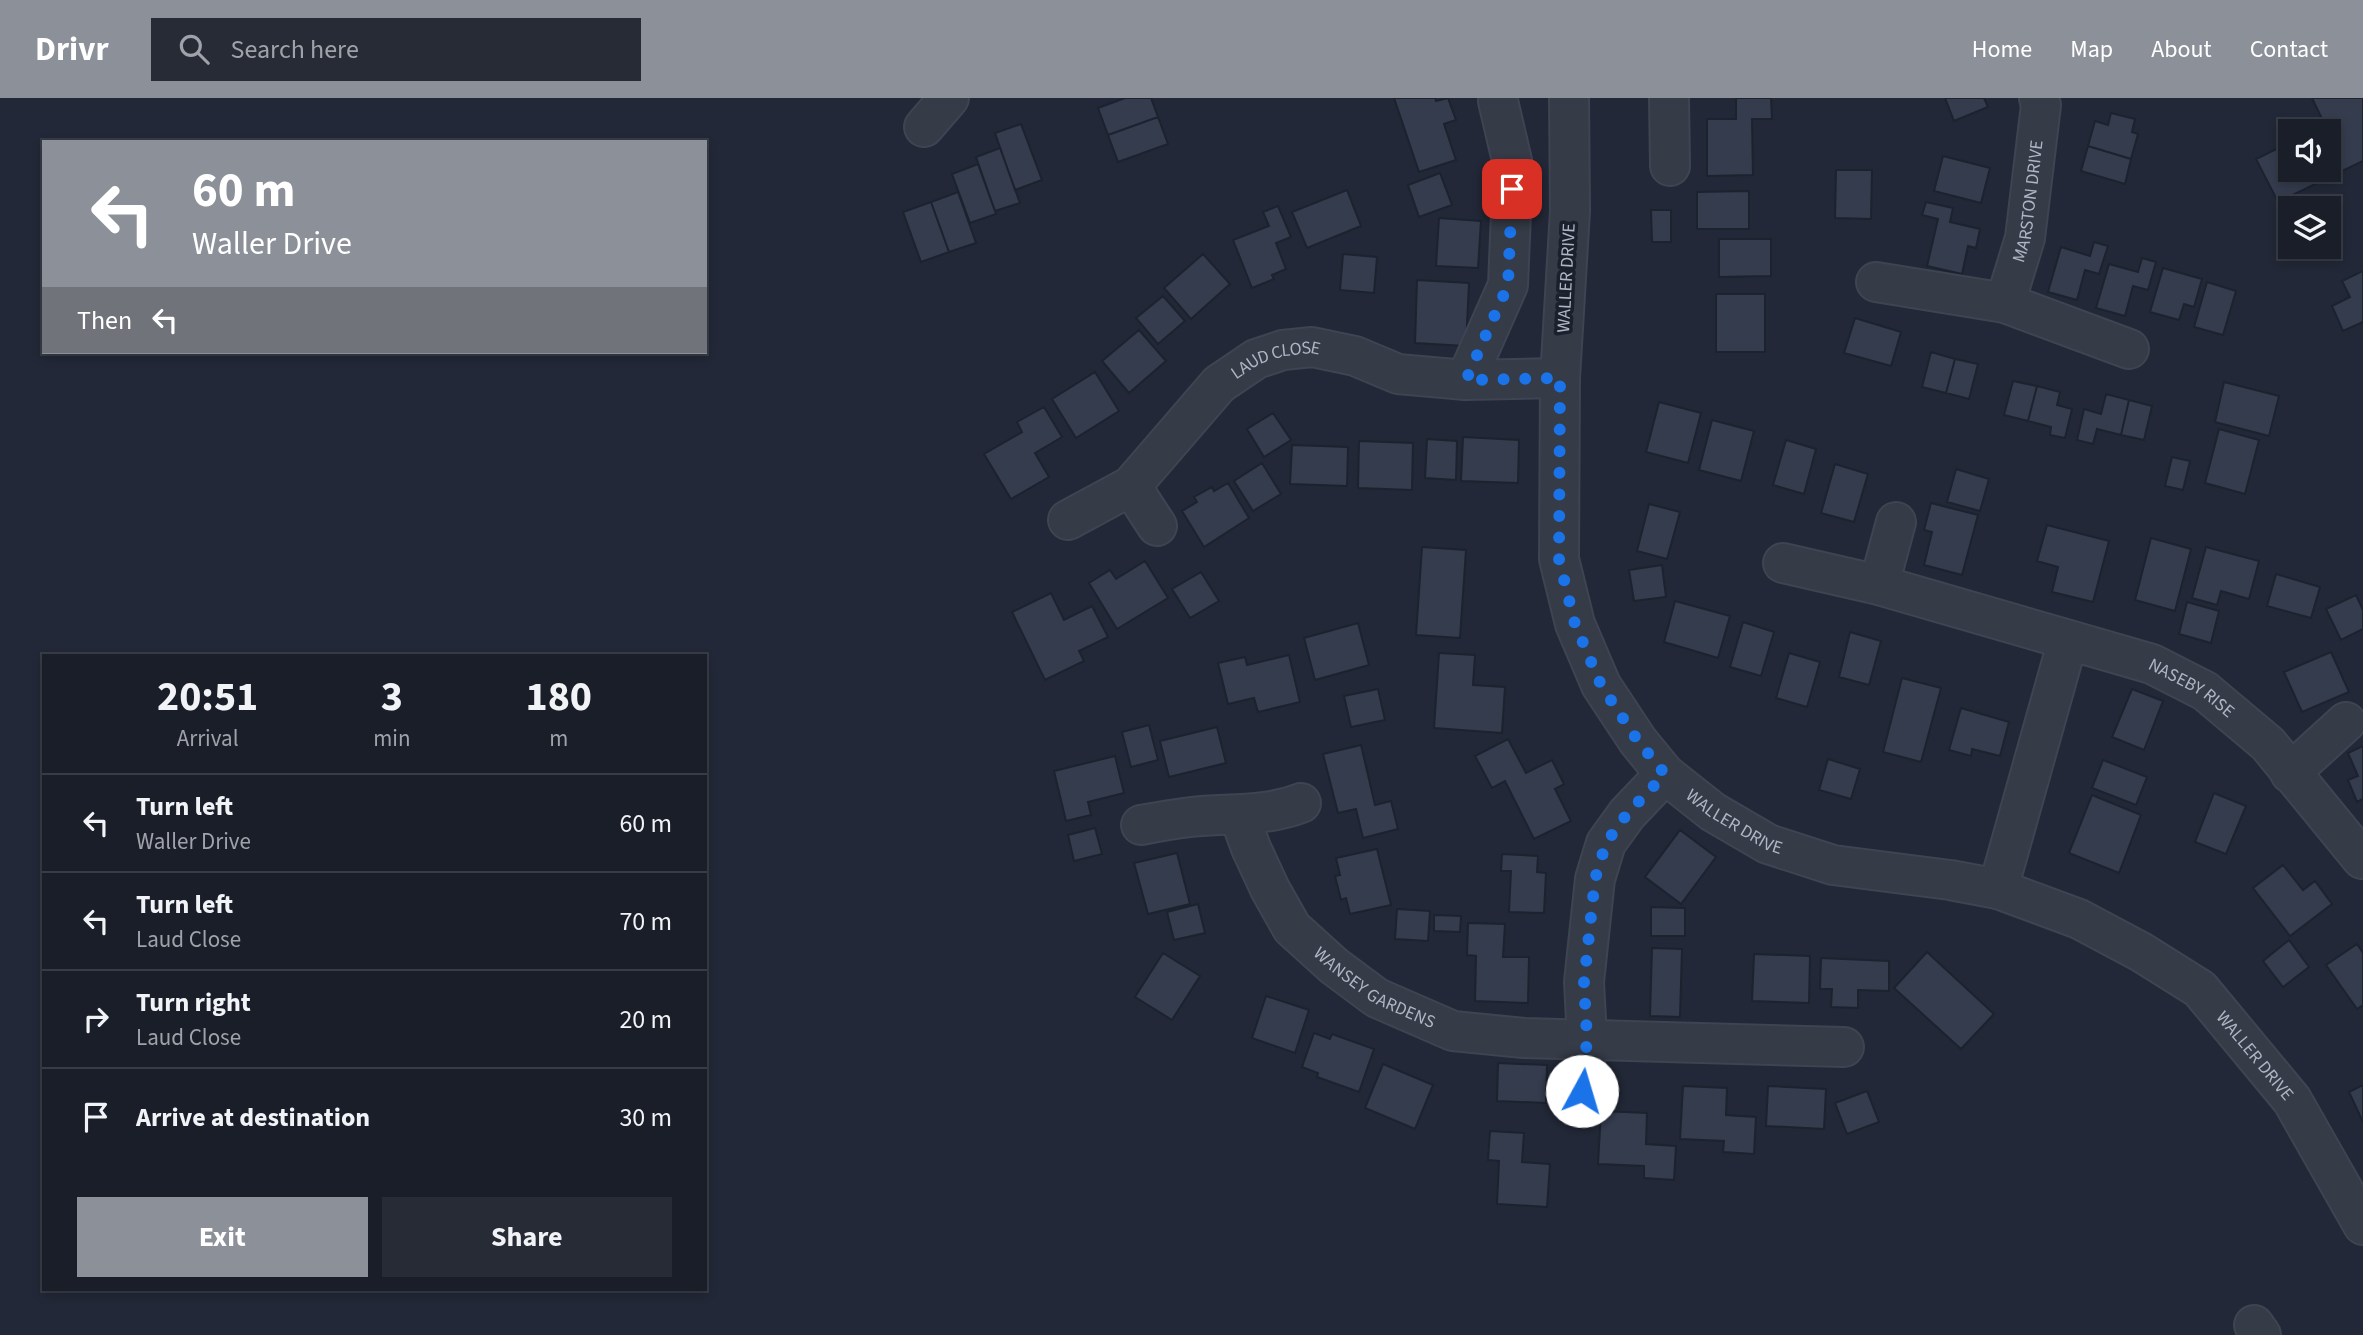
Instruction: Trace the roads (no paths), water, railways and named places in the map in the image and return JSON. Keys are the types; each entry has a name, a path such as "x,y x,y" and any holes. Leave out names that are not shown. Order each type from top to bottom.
{"street":[{"path":"924,127 949,98"},
{"name":"WALLER DRIVE","path":"1569,98 1570,211 1560,378 1559,559 1575,624 1601,685 1638,741 1665,774 1713,812 1768,844 1833,865 1998,889 2079,919 2141,952 2200,989 2292,1100 2361,1217"},
{"path":"1669,98 1670,166"},
{"name":"MARSTON DRIVE","path":"2005,303 2025,238 2037,151 2041,106 2039,98"},
{"path":"1466,380 1508,285 1513,165 1498,101"},
{"path":"1876,282 2005,303 2129,349"},
{"name":"LAUD CLOSE","path":"1068,520 1131,486 1220,384 1256,359 1283,350 1312,347 1355,356 1398,374 1466,380 1560,378"},
{"path":"1131,486 1157,527"},
{"path":"1879,585 1896,522"},
{"name":"NASEBY RISE","path":"1783,563 1879,585 2152,664 2205,691 2268,744 2362,859"},
{"path":"1998,889 2068,640"},
{"path":"2290,773 2346,722"},
{"path":"1582,1091 1587,1039 1584,982 1595,879 1606,843 1627,814 1665,774"},
{"path":"1141,825 1192,817 1284,809 1301,803"},
{"name":"WANSEY GARDENS","path":"1239,815 1251,848 1292,929 1377,998 1453,1031 1524,1038 1844,1047"}]}
